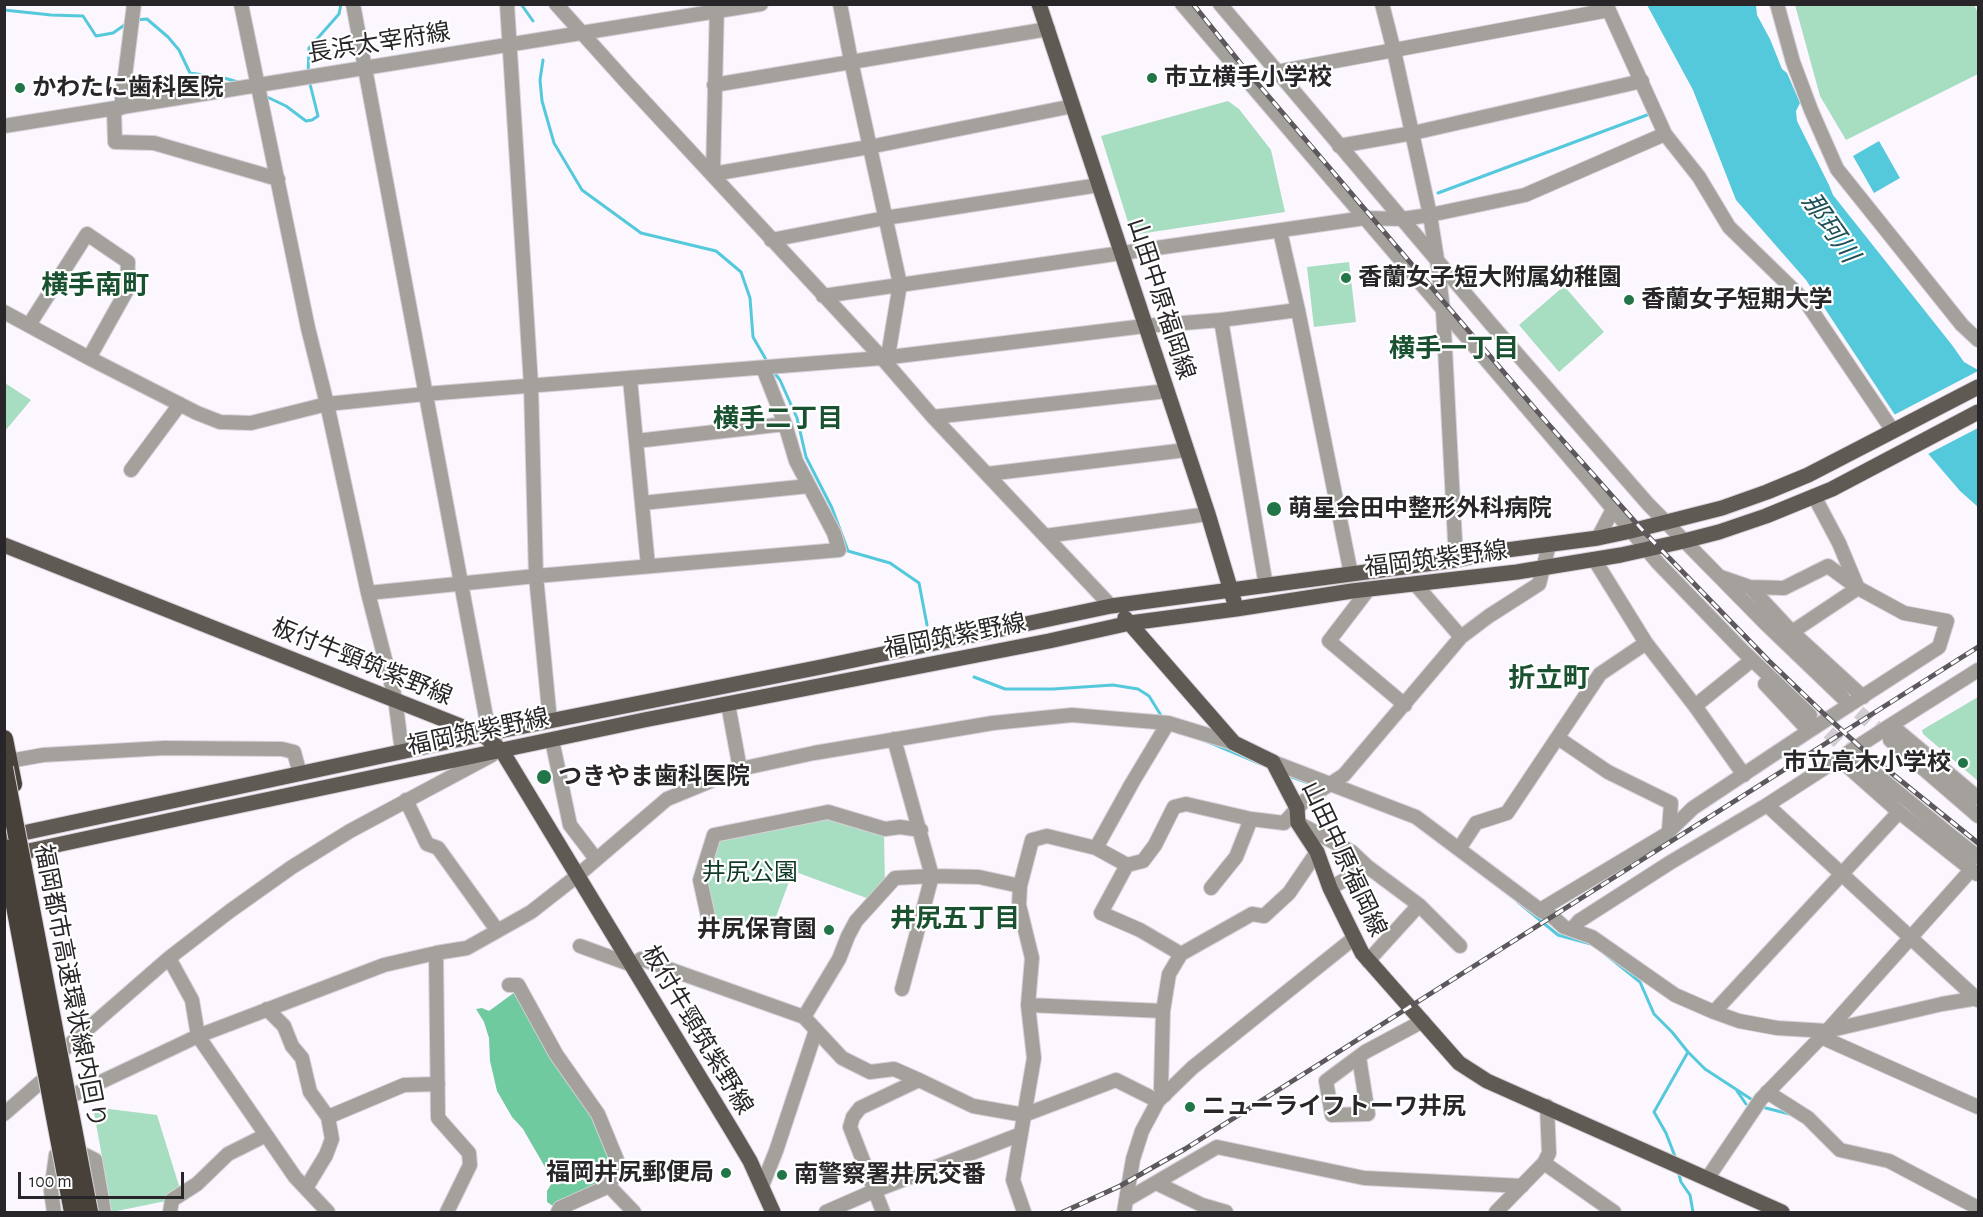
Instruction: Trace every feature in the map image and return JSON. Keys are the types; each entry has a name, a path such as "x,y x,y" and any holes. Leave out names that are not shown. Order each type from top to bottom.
{"highway":[{"path":"4,739 6,764 23,833 24,852 90,1212"},
{"name":"福岡都市高速環状線内回り","path":"6,764 90,1212"},
{"path":"4,848 73,1212"},
{"path":"4,874 68,1212"}],"main road":[{"name":"山田中原福岡線","path":"1039,4 1123,254 1144,326 1208,513 1236,609"},
{"name":"福岡筑紫野線","path":"4,842 23,833 486,734 832,665 1111,606 1456,560 1499,551 1598,538 1631,531 1722,508 1808,475 1978,387"},
{"name":"福岡筑紫野線","path":"4,859 24,852 552,740 1130,623 1544,568 1684,541 1738,526 1814,496 1978,412"},
{"name":"板付牛頸筑紫野線","path":"4,545 486,734 502,751 734,1134 773,1212"},
{"name":"山田中原福岡線","path":"1111,606 1130,623 1234,743 1276,768 1300,810 1330,888 1362,953 1459,1063 1487,1081 1782,1212"}],"street":[{"path":"134,4 115,142 154,142 278,179"},
{"path":"240,4 308,328 368,592 395,698 402,753"},
{"path":"353,4 462,584 486,734"},
{"path":"507,4 531,385 536,576 550,721"},
{"path":"556,4 882,358 933,417 1111,606"},
{"name":"長浜太宰府線","path":"4,126 510,45 717,8 761,4"},
{"path":"840,4 900,284 889,350 882,358"},
{"path":"1182,4 1646,549 1743,651 1810,715"},
{"path":"1382,4 1413,134 1437,259 1443,310 1456,560"},
{"path":"1777,4 1811,110 1837,169 1962,325 1978,340"},
{"path":"1225,7 1276,72 1647,504 1843,698"},
{"path":"713,174 717,8"},
{"path":"1276,72 1608,8 1665,135 1699,177 1729,227 1806,302 1894,431"},
{"path":"714,85 1048,29"},
{"path":"1339,146 1413,134 1642,81"},
{"path":"713,174 869,147 1073,106"},
{"path":"823,296 1365,218 1402,219 1430,214 1525,195 1665,135"},
{"path":"771,240 885,218 1099,185"},
{"path":"1280,231 1351,574"},
{"path":"29,325 87,234 128,262 127,290 89,358"},
{"path":"4,312 89,358 220,422 251,423 327,404 531,385 882,358 1298,310"},
{"path":"1221,320 1266,586"},
{"path":"368,592 839,550 834,532 796,461 770,368"},
{"path":"630,379 648,566"},
{"path":"933,417 1167,391"},
{"path":"131,470 180,404"},
{"path":"636,441 785,424"},
{"path":"987,474 1186,450"},
{"path":"642,503 809,486"},
{"path":"1814,496 1839,543 1858,588"},
{"path":"1598,538 1613,508"},
{"path":"1045,536 1208,513"},
{"path":"1024,1212 1013,1180 1034,1058 1028,1005 1032,958 1020,905 1020,886 1032,840 1047,836 1096,848 1127,865 1143,861 1155,845 1174,807 1185,804 1251,819 1284,823 1344,775 1461,637 1539,584 1549,545"},
{"path":"1594,559 1646,643 1744,775"},
{"path":"1540,910 1665,835 1693,808 1939,647 1947,621 1904,613 1858,588 1828,566 1784,588 1750,588 1717,575"},
{"path":"1416,585 1461,637"},
{"path":"1750,588 1792,632 1863,697"},
{"path":"1792,632 1858,588"},
{"path":"1368,590 1329,641 1405,705"},
{"path":"1695,602 1706,623 1809,731"},
{"path":"1459,849 1476,824 1508,813 1600,674 1646,643"},
{"path":"1695,706 1747,664"},
{"path":"1572,929 1578,921 1767,805 1978,670"},
{"path":"728,704 740,769"},
{"path":"69,1097 198,1036 384,964 467,948 531,912 667,799 740,769 894,739 993,723 1072,715 1171,724 1234,743"},
{"path":"1096,848 1132,783 1171,724"},
{"path":"1891,725 1978,798"},
{"path":"1558,738 1608,772 1671,804 1669,830"},
{"path":"894,739 932,876 902,989"},
{"path":"552,740 570,825 596,859"},
{"path":"1890,740 1978,816"},
{"path":"6,764 43,755 164,748 282,749 294,752 300,774"},
{"path":"4,1114 43,1080 60,1053 169,958 230,911 292,867 350,831 502,751"},
{"path":"1707,1179 1761,1100 1824,1034 1911,936 1975,873 1899,812 1838,758"},
{"path":"1857,759 1978,857"},
{"path":"1276,768 1416,817 1564,927 1592,937 1675,995 1739,1021 1824,1034 1978,1107"},
{"path":"406,800 427,844 438,848 497,930"},
{"path":"1767,805 1978,999"},
{"path":"1300,810 1368,867 1419,905 1460,946"},
{"path":"709,921 700,880 714,835 828,812 885,829 900,827 921,830"},
{"path":"1714,1012 1899,812"},
{"path":"1211,888 1236,857 1251,819"},
{"path":"1162,1098 1163,1011 1169,974 1181,954 1252,914 1264,916 1289,893 1317,852"},
{"path":"1127,865 1101,913 1140,930 1181,954"},
{"path":"1330,888 1368,867"},
{"path":"804,1017 839,959 856,921 895,878 932,876 979,878 1020,886"},
{"path":"1368,961 1419,905"},
{"path":"1125,1206 1133,1159 1142,1131 1162,1098 1192,1068 1354,938"},
{"path":"580,946 632,965 641,959 804,1017 842,1058 870,1072 894,1069 973,1106 1024,1116 1116,1080 1162,1098"},
{"path":"436,953 438,1118 469,1153 470,1165 447,1212"},
{"path":"169,958 192,1000 198,1036 295,1177 328,1212"},
{"path":"509,985 518,985 556,1054 598,1114 619,1165 609,1186 560,1208 558,1212"},
{"path":"1824,1034 1942,1004 1978,999"},
{"path":"1028,1005 1163,1011"},
{"path":"267,1010 284,1026 292,1046 302,1058 310,1092 328,1117 332,1139 326,1155 306,1188"},
{"path":"1359,1057 1368,1114 1332,1115 1326,1081 1359,1057 1423,1021"},
{"path":"762,1186 816,1030"},
{"path":"883,1212 849,1128 860,1108 919,1080"},
{"path":"328,1117 404,1085 438,1084"},
{"path":"1761,1100 1808,1118 1840,1150 1889,1161 1978,1208"},
{"path":"1496,1212 1545,1163 1549,1153 1547,1106"},
{"path":"826,1212 1021,1134"},
{"path":"170,1212 172,1200 197,1184 228,1154 266,1135"},
{"path":"1125,1206 1156,1183 1217,1147 1364,1178 1522,1186"},
{"path":"79,1152 95,1160 104,1212"},
{"path":"54,1212 51,1191 56,1155"},
{"path":"1545,1163 1614,1212"},
{"path":"1156,1183 1202,1205 1226,1212"},
{"path":"609,1186 634,1212"}],"green space":[{"path":"1795,5 1974,5 1978,13 1978,74 1846,140 1820,96"},
{"path":"1228,101 1239,109 1271,150 1285,212 1132,235 1101,136"},
{"path":"1349,262 1356,322 1314,327 1307,267"},
{"path":"1564,286 1604,332 1559,372 1519,325"},
{"path":"5,383 31,400 5,431"},
{"name":"市立高木小学校","path":"1978,697 1978,781 1923,734 1922,730"},
{"name":"井尻公園","path":"831,816 884,833 885,886 872,900 793,871 770,933 717,923 707,883 718,838"},
{"path":"515,992 598,1126 612,1165 605,1184 553,1206 547,1202 547,1191 553,1181 523,1129 512,1117 497,1091 490,1061 489,1038 484,1022 476,1009 482,1008 489,1011"},
{"path":"93,1107 157,1115 180,1189 166,1201 112,1212"}],"water":[{"name":"那珂川","path":"1647,5 1756,5 1757,15 1800,103 1796,111 1797,121 1833,195 1964,362 1978,370 1978,507 1960,491 1895,415 1806,280 1736,200 1693,90"},
{"path":"1879,141 1900,178 1874,193 1853,156"}],"pier":[{"path":"1978,371 1978,428 1926,455 1892,416"}],"waterway":[{"path":"308,74 309,48 339,14 341,4"},
{"path":"521,4 533,21"},
{"path":"4,10 83,16 96,36 113,33 126,24"},
{"path":"135,20 147,19 168,37 179,50 190,73 238,82"},
{"path":"543,60 540,80 542,101 554,143 582,190 641,233 716,251 741,272 750,298 753,337 768,363"},
{"path":"265,96 286,106 306,121 312,120 318,116 309,80"},
{"path":"1438,193 1647,115"},
{"path":"773,371 780,380 797,418 806,457 832,508 848,551 890,563 919,583 927,625"},
{"path":"974,677 1005,689 1113,685 1138,689 1149,696 1162,717"},
{"path":"1206,741 1261,764"},
{"path":"1286,775 1317,786"},
{"path":"1518,902 1558,935 1591,944"},
{"path":"1604,953 1640,982 1654,1014 1705,1069 1754,1101"},
{"path":"1676,1159 1666,1133 1654,1112 1688,1052"},
{"path":"1737,1091 1746,1104"},
{"path":"1762,1107 1793,1115"},
{"path":"1678,1171 1681,1182 1690,1195 1693,1212"}],"tunnel":[{"path":"1843,698 1888,738"},
{"path":"1813,718 1857,759"}],"railway":[{"path":"1193,4 1241,64 1542,417 1645,533 1769,661 1822,712 1869,755 1978,843"},
{"path":"1063,1212 1120,1186 1185,1149 1978,647"}],"place":[{"name":"市立横手小学校","path":"1152,78"},
{"name":"かわたに歯科医院","path":"20,88"},
{"name":"香蘭女子短大附属幼稚園","path":"1346,278"},
{"name":"香蘭女子短期大学","path":"1629,300"},
{"name":"萌星会田中整形外科病院","path":"1274,509"},
{"name":"市立高木小学校","path":"1963,763"},
{"name":"つきやま歯科医院","path":"544,777"},
{"name":"井尻保育園","path":"829,930"},
{"name":"ニューライフトーワ井尻","path":"1190,1107"},
{"name":"福岡井尻郵便局","path":"726,1173"},
{"name":"南警察署井尻交番","path":"782,1175"}],"district":[{"name":"横手南町","path":"95,286"},
{"name":"横手一丁目","path":"1454,349"},
{"name":"横手二丁目","path":"778,419"},
{"name":"折立町","path":"1549,679"},
{"name":"井尻五丁目","path":"955,919"}]}
